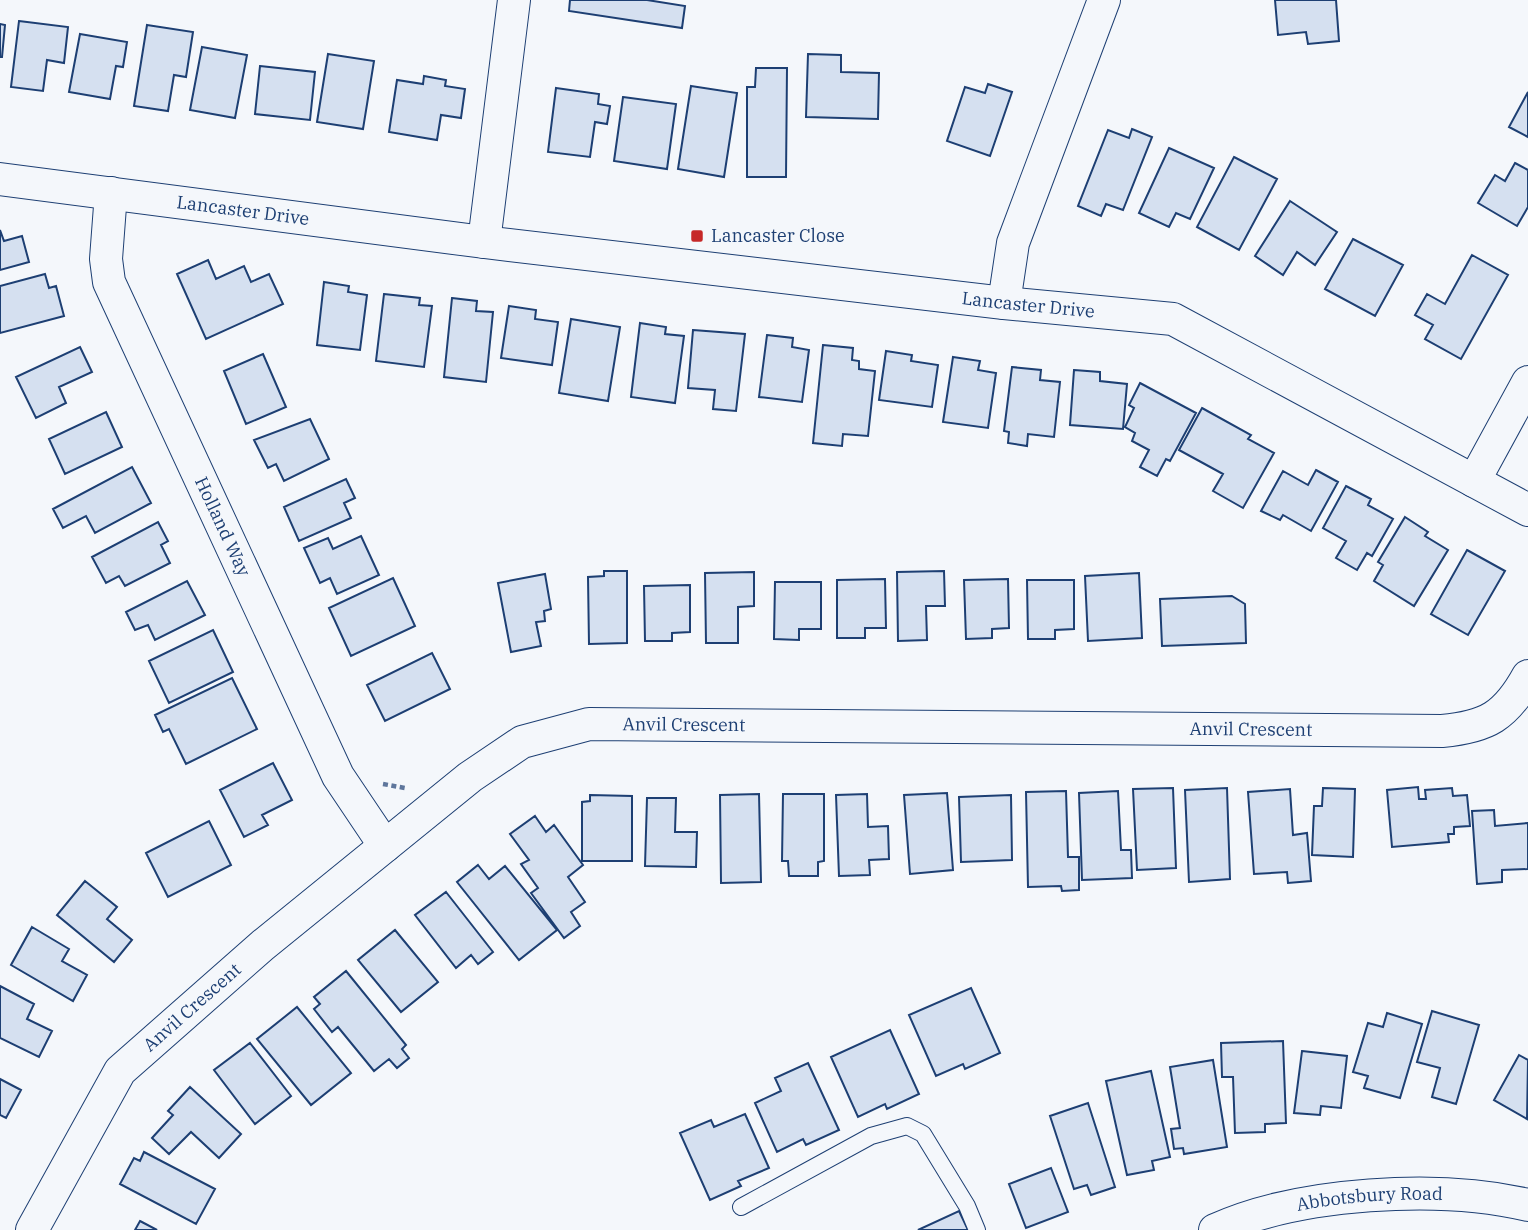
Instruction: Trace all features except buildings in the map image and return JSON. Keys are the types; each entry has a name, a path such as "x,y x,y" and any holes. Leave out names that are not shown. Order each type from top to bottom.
{"street":[{"path":"484,242 514,0"},
{"path":"1004,303 1013,243 1104,0"},
{"name":"Lancaster Drive","path":"0,179 484,242 1004,303 1172,319 1528,510"},
{"name":"Holland Way","path":"111,193 106,259 109,282 338,776 385,846"},
{"path":"1474,481 1528,382"},
{"name":"Anvil Crescent","path":"32,1230 120,1071 263,945 448,795 522,742 589,723 1442,731 1466,729 1490,721 1509,705 1528,676"},
{"name":"Abbotsbury Road","path":"1215,1230 1288,1207 1365,1197 1427,1194 1498,1198 1528,1205"}],"lane":[{"path":"741,1207 871,1136 907,1126 923,1134 967,1206 977,1230"}],"path":[{"path":"338,776 448,795"}],"place":[{"name":"Lancaster Close","path":"697,236"}]}
